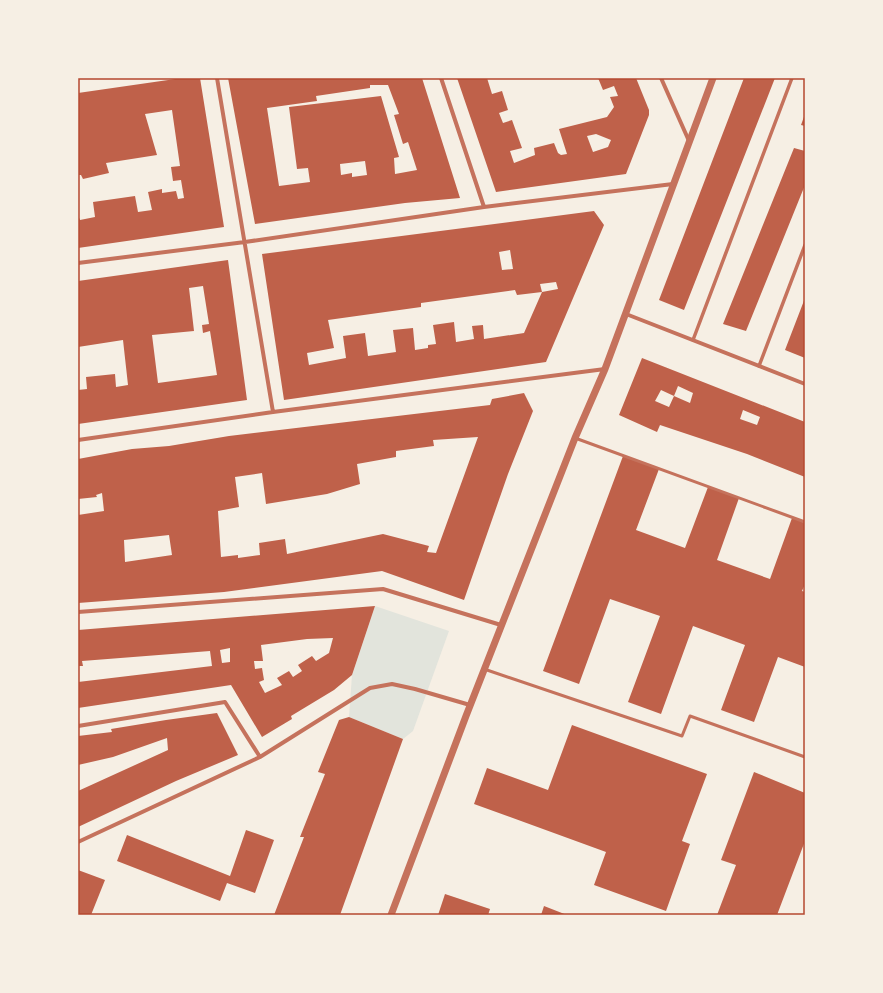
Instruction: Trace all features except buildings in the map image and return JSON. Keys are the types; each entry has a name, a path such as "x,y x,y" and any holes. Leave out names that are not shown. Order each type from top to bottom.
{"street":[{"path":"217,78 273,412"},
{"path":"441,78 484,207"},
{"path":"661,78 689,141"},
{"path":"391,915 501,625 575,438 605,369 713,78"},
{"path":"693,340 792,78"},
{"path":"78,263 245,242 484,207 673,184"},
{"path":"760,366 805,245"},
{"path":"626,314 805,384"},
{"path":"78,440 273,412 605,369"},
{"path":"78,612 383,589 501,625"},
{"path":"78,842 260,757 370,688 392,684 470,705"},
{"path":"78,726 225,702 260,757"}],"lane":[{"path":"575,438 805,522"},
{"path":"484,669 682,736 690,716 805,757"}],"shaded area":[{"path":"375,606 449,631 413,731 403,739 349,717 352,675"}]}
